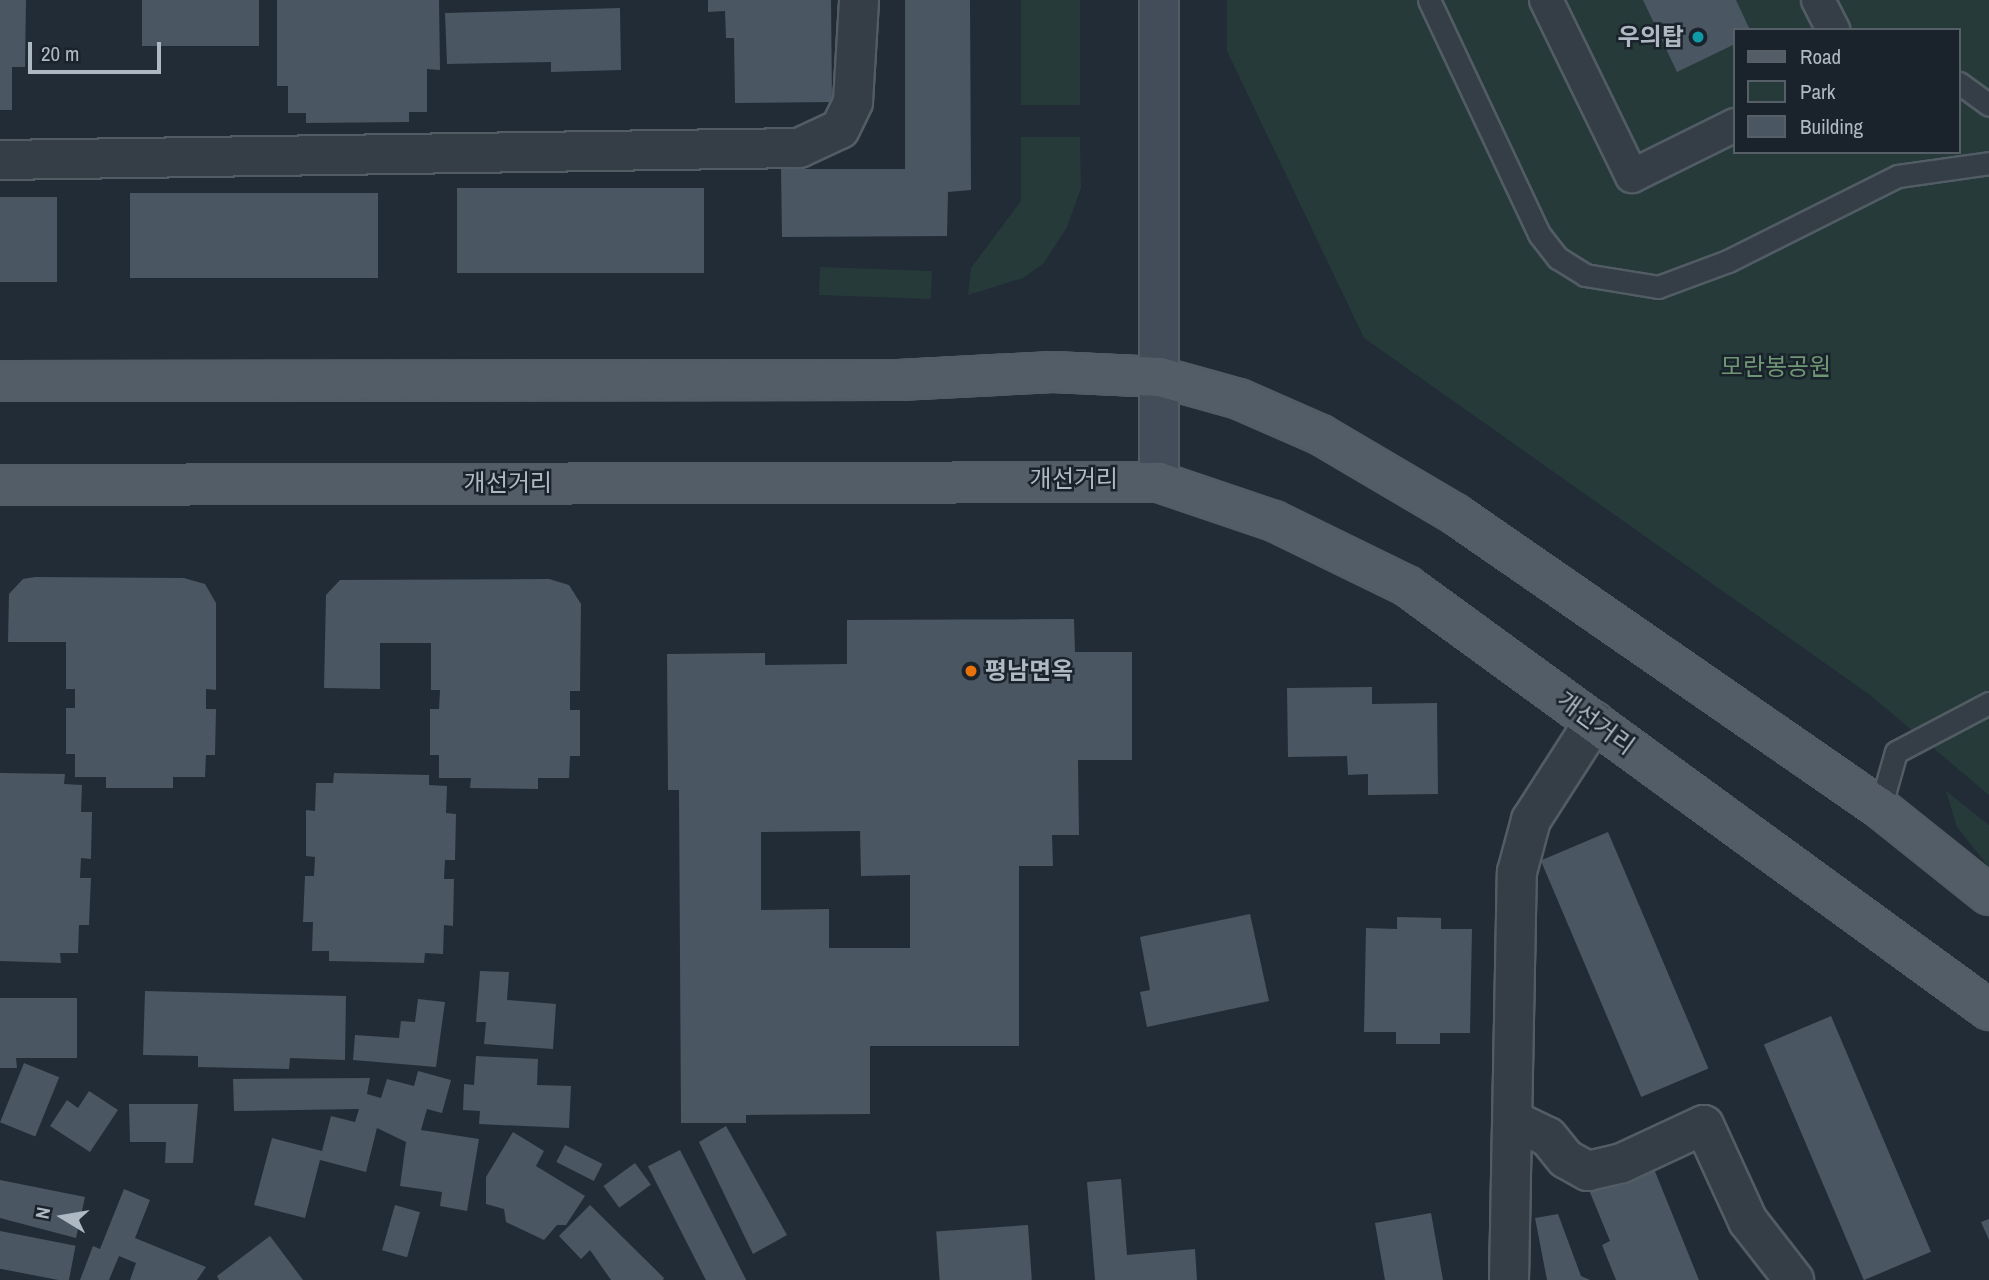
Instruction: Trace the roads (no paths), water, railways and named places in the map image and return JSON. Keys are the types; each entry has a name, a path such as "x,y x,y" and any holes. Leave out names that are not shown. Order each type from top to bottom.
{"main road":[{"path":"1159,0 1159,482"},
{"path":"0,381 898,380 1053,372 1160,377 1239,399 1321,435 1444,508 1880,808 1989,895"},
{"name":"개선거리","path":"0,485 1159,482 1274,521 1407,586 1989,1010"}],"street":[{"path":"0,160 799,148 840,129 853,102 859,0"},
{"path":"1546,0 1632,176 1734,125"},
{"path":"1818,0 1832,28"},
{"path":"1509,1280 1517,1122 1517,872 1531,820 1594,722"},
{"path":"1517,1122 1548,1137 1566,1159 1588,1171 1622,1163 1704,1125 1748,1221 1794,1280"}],"lane":[{"path":"1429,0 1539,234 1558,258 1586,275 1623,286 1658,287 1728,261 1898,176 1989,163"},
{"path":"1961,85 1989,106"},
{"path":"1880,808 1896,752 1989,703"}],"place":[{"name":"우의탑","path":"1698,37"},
{"name":"평남면옥","path":"971,671"}],"park label":[{"name":"모란봉공원","path":"1776,367"}]}
